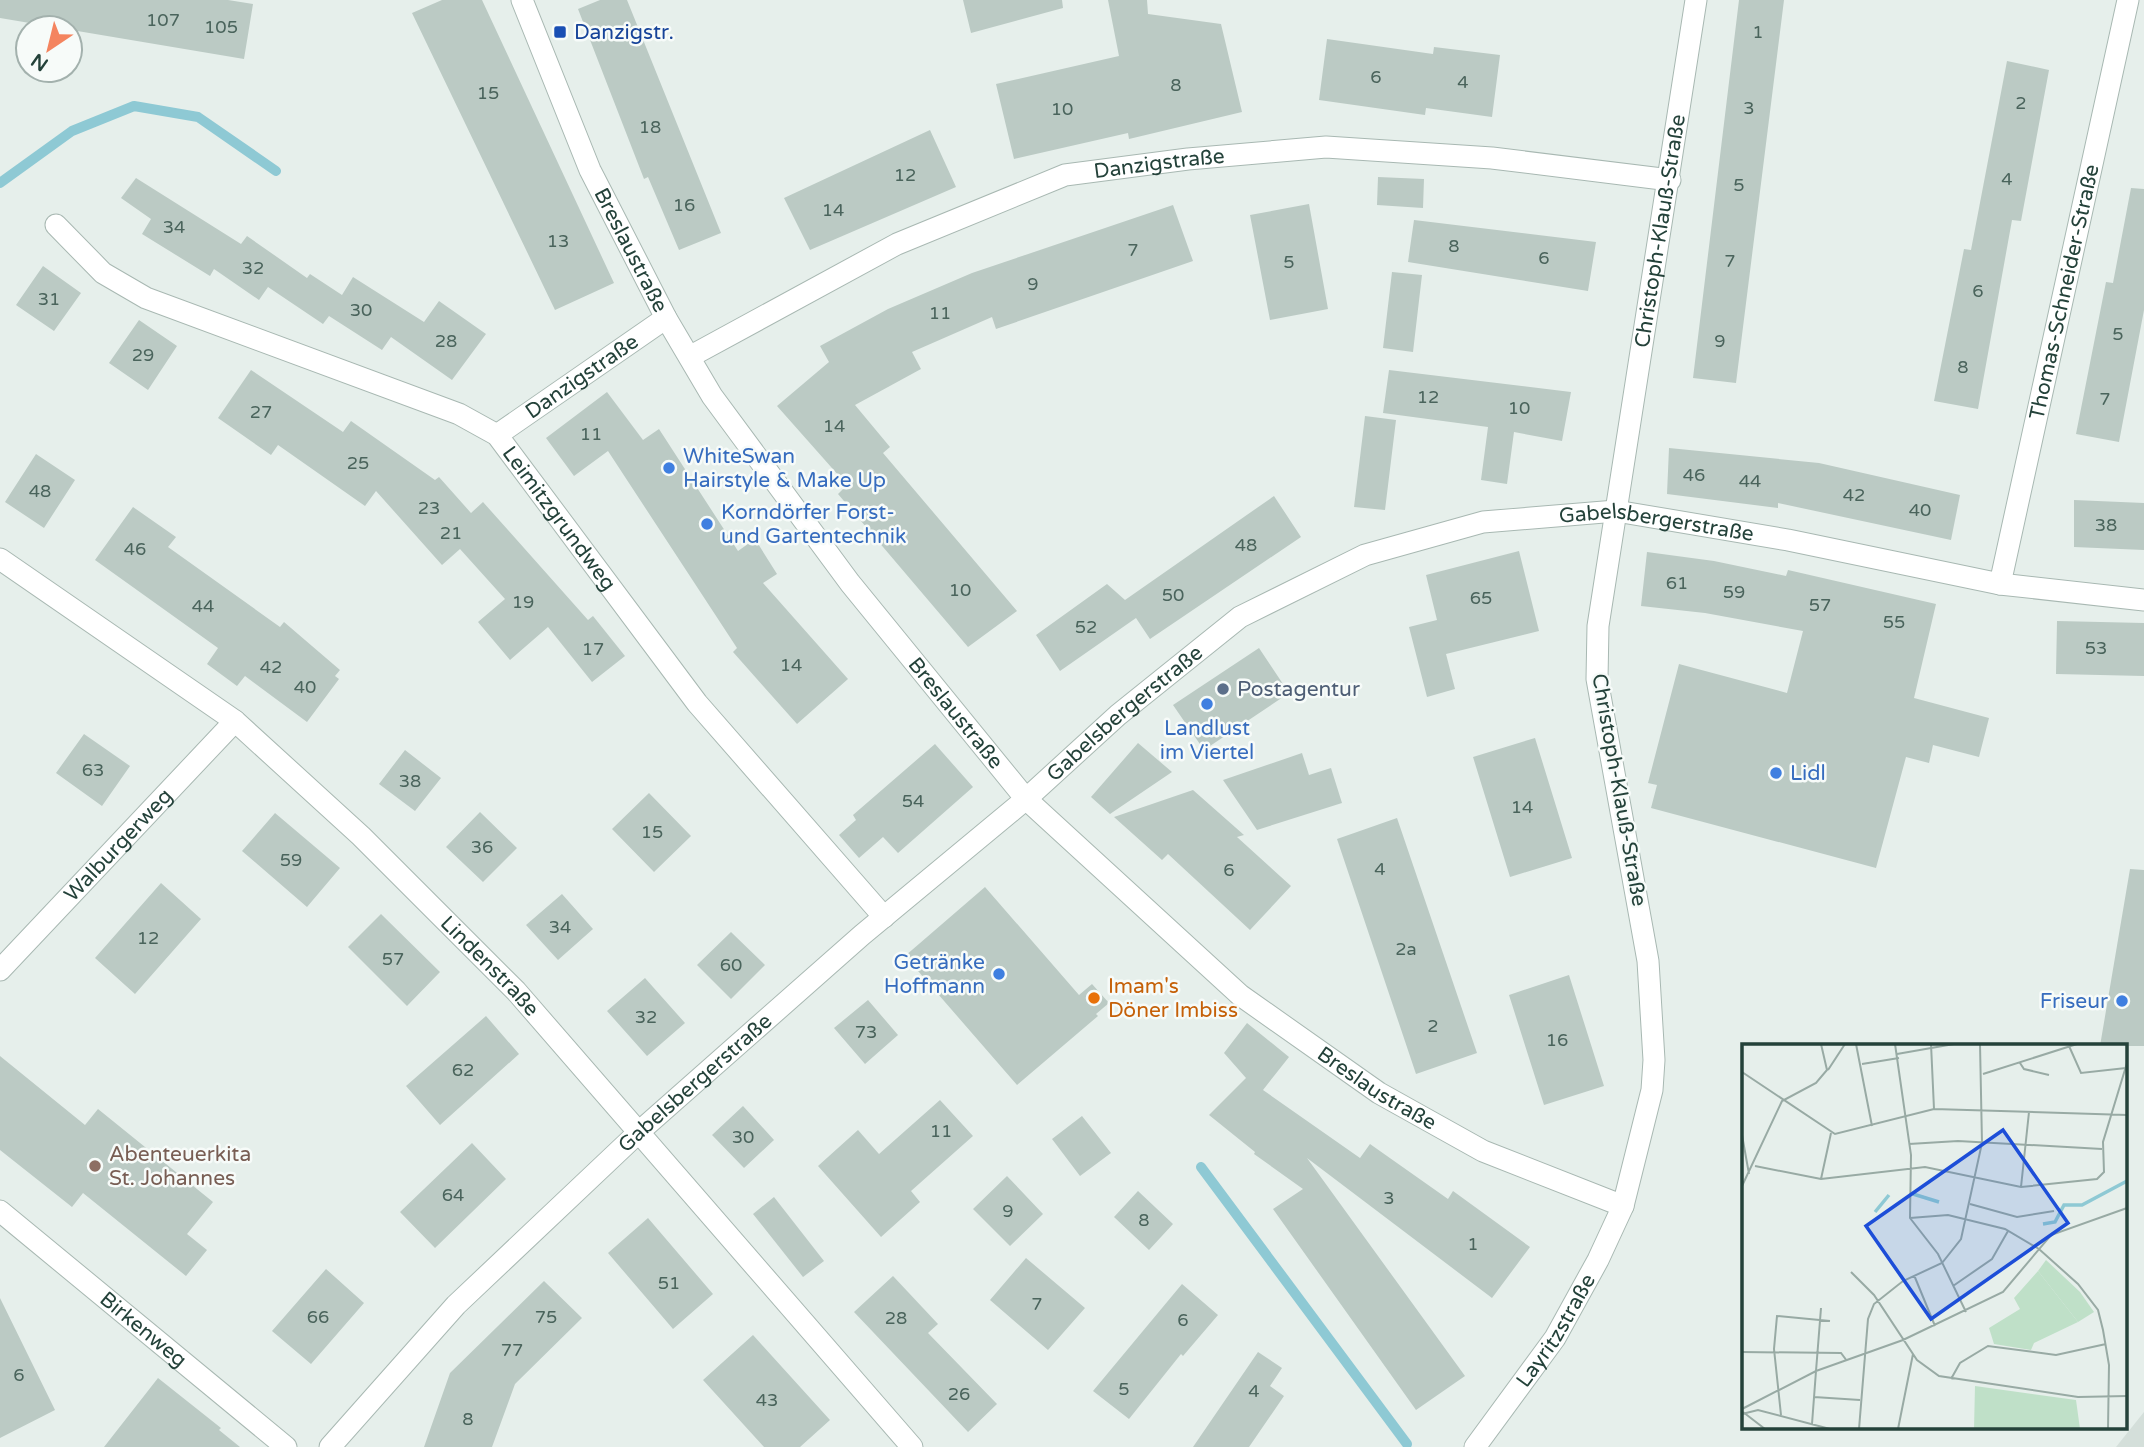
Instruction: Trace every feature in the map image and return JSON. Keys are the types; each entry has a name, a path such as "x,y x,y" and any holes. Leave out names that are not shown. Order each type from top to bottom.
{"street":[{"name":"Breslaustraße","path":"522,0 590,170 666,318 691,356 712,396 850,583 1026,799 1240,995 1379,1093 1483,1151 1623,1206"},
{"name":"Christoph-Klauß-Straße","path":"1623,1206 1652,1090 1654,1060 1648,961 1597,680 1598,626 1670,180 1696,0"},
{"name":"Thomas-Schneider-Straße","path":"2000,584 2128,0"},
{"name":"Danzigstraße","path":"691,356 897,243 1065,174 1188,159 1326,147 1492,158 1670,180"},
{"name":"Leimitzgrundweg","path":"56,225 103,273 146,298 459,414 497,435 697,703 884,917"},
{"name":"Danzigstraße","path":"497,435 666,318"},
{"name":"Gabelsbergerstraße","path":"330,1447 457,1305 640,1131 884,917 1026,799 1118,715 1240,617 1364,555 1483,522 1616,511 1788,540 2000,584 2144,600"},
{"name":"Lindenstraße","path":"0,559 235,721 361,836 516,992 640,1131 912,1447"},
{"name":"Walburgerweg","path":"0,970 235,721"},
{"name":"Layritzstraße","path":"1475,1447 1555,1338 1598,1260 1623,1206"},
{"name":"Birkenweg","path":"0,1211 286,1447"}],"shaded area":[{"path":"2144,1412 2144,1447 2116,1447"}],"building":[{"path":"0,0 228,0 253,4 244,59 84,32 84,14 14,14 14,20 0,18"},
{"path":"442,0 482,0 614,283 555,310 412,13"},
{"path":"600,0 627,0 721,233 679,250 648,177 644,179 578,9"},
{"path":"963,0 1062,0 1063,8 971,33"},
{"path":"1108,0 1147,0 1148,14 1221,24 1242,112 1129,139 1128,133 1014,159 996,84 1119,56"},
{"path":"1739,0 1784,0 1736,383 1693,378"},
{"path":"1327,39 1433,54 1434,47 1500,55 1492,117 1426,108 1425,115 1319,100"},
{"path":"2007,61 2049,70 2021,221 2012,220 1978,409 1934,401 1964,249 1971,250"},
{"path":"930,130 956,187 810,250 784,198"},
{"path":"1378,177 1424,179 1423,208 1377,205"},
{"path":"136,178 241,244 247,236 307,278 310,274 342,295 353,277 424,322 439,301 486,334 452,380 391,337 382,350 329,316 323,324 268,287 259,300 214,269 210,276 142,234 151,219 121,198"},
{"path":"2131,188 2144,189 2144,310 2119,442 2076,434 2106,282 2113,283"},
{"path":"1309,204 1328,309 1270,320 1250,215"},
{"path":"1173,205 1193,261 996,329 992,317 912,352 921,369 855,405 890,447 883,453 1017,611 968,647 838,494 847,485 777,406 829,362 820,346 888,309 972,273"},
{"path":"1414,220 1596,242 1588,291 1408,262"},
{"path":"43,266 81,293 54,331 16,305"},
{"path":"1392,272 1422,275 1413,352 1383,348"},
{"path":"139,320 177,346 148,390 109,363"},
{"path":"251,370 343,432 351,421 435,480 439,477 471,513 483,502 588,620 593,616 625,656 592,682 548,627 510,660 478,622 505,599 460,549 442,565 376,491 365,506 278,445 271,455 218,418"},
{"path":"1389,370 1571,392 1562,441 1514,432 1507,484 1481,480 1488,427 1383,413"},
{"path":"607,392 643,440 659,429 738,551 755,539 777,574 763,583 848,679 797,724 733,652 737,648 608,451 574,476 546,438"},
{"path":"1365,416 1396,420 1385,510 1354,507"},
{"path":"1669,448 1819,463 1960,495 1951,540 1778,503 1778,508 1667,494"},
{"path":"36,454 75,480 44,528 5,502"},
{"path":"1274,496 1301,537 1150,639 1136,618 1060,671 1036,635 1107,584 1125,600"},
{"path":"2074,500 2144,503 2144,550 2074,547"},
{"path":"133,507 176,537 168,547 280,627 284,622 340,670 335,676 339,679 307,722 245,676 237,686 207,664 218,648 95,560"},
{"path":"1519,551 1539,631 1446,654 1455,689 1427,697 1409,627 1437,620 1426,575"},
{"name":"Lidl","path":"1647,552 1714,561 1786,576 1788,570 1936,604 1914,698 1989,718 1979,757 1933,745 1929,763 1906,757 1876,868 1651,808 1657,785 1648,783 1679,664 1787,693 1803,631 1705,613 1641,606"},
{"path":"2057,621 2144,623 2144,676 2056,674"},
{"path":"1259,648 1289,693 1204,750 1173,705"},
{"path":"84,734 130,766 102,806 56,773"},
{"path":"1535,738 1572,858 1510,877 1473,757"},
{"path":"1138,743 1172,772 1110,814 1091,797"},
{"path":"935,744 973,787 898,853 883,837 859,858 839,835 856,820 853,815"},
{"path":"405,750 441,778 415,811 379,784"},
{"path":"1302,753 1309,775 1331,768 1342,803 1257,830 1223,780"},
{"path":"1193,790 1244,835 1237,837 1291,886 1250,930 1168,854 1162,860 1114,817"},
{"path":"649,793 691,836 654,872 612,829"},
{"path":"480,812 517,848 483,882 446,847"},
{"path":"275,813 340,868 307,907 242,851"},
{"path":"1397,818 1477,1053 1416,1074 1337,839"},
{"path":"2130,869 2144,870 2144,1046 2100,1044"},
{"path":"161,883 201,919 135,994 95,958"},
{"path":"985,887 1079,995 1092,984 1109,1003 1096,1014 1098,1016 1017,1085 905,956"},
{"path":"562,894 593,929 558,960 526,925"},
{"path":"381,914 440,972 407,1006 348,947"},
{"path":"731,932 765,965 731,999 697,965"},
{"path":"1569,975 1604,1086 1544,1105 1509,995"},
{"path":"645,978 685,1023 647,1056 607,1011"},
{"path":"868,1000 898,1035 865,1064 834,1028"},
{"path":"486,1016 519,1054 440,1125 406,1086"},
{"path":"1247,1023 1289,1057 1263,1090 1360,1158 1370,1144 1448,1199 1453,1191 1530,1247 1492,1298 1307,1158 1465,1376 1416,1410 1273,1209 1303,1189 1254,1154 1255,1152 1209,1115 1246,1078 1224,1053"},
{"name":"Abenteuerkita St. Johannes","path":"0,1056 85,1125 98,1109 213,1202 187,1234 207,1250 186,1276 83,1193 72,1207 0,1150"},
{"path":"940,1100 973,1136 911,1191 920,1202 881,1237 818,1166 858,1130 879,1154"},
{"path":"743,1106 774,1140 744,1168 712,1135"},
{"path":"1082,1116 1111,1153 1080,1176 1052,1139"},
{"path":"472,1143 506,1179 435,1248 400,1212"},
{"path":"1007,1176 1043,1214 1010,1246 973,1209"},
{"path":"1138,1191 1173,1224 1149,1250 1114,1217"},
{"path":"774,1197 824,1261 803,1277 753,1214"},
{"path":"648,1218 713,1294 673,1329 608,1253"},
{"path":"1026,1258 1085,1308 1048,1350 990,1300"},
{"path":"326,1269 364,1303 311,1364 272,1331"},
{"path":"893,1276 938,1324 928,1333 997,1404 968,1432 854,1312"},
{"path":"544,1281 582,1318 515,1384 492,1447 424,1447 450,1373"},
{"path":"1182,1284 1218,1315 1183,1356 1181,1354 1129,1419 1093,1391"},
{"path":"0,1298 55,1410 0,1438"},
{"path":"753,1335 830,1420 800,1447 764,1447 703,1380"},
{"path":"1258,1352 1282,1368 1270,1386 1284,1396 1249,1447 1193,1447"},
{"path":"158,1378 221,1428 219,1430 240,1447 104,1447"}],"waterway":[{"path":"0,183 72,131 134,106 198,117 276,171"},
{"path":"1201,1167 1407,1444"}],"place":[{"name":"Danzigstr.","path":"560,32"},
{"name":"WhiteSwan Hairstyle & Make Up","path":"669,468"},
{"name":"Korndörfer Forst- und Gartentechnik","path":"707,524"},
{"name":"Postagentur","path":"1223,689"},
{"name":"Landlust im Viertel","path":"1207,704"},
{"name":"Lidl","path":"1776,773"},
{"name":"Getränke Hoffmann","path":"999,974"},
{"name":"Imam's Döner Imbiss","path":"1094,998"},
{"name":"Friseur","path":"2122,1001"},
{"name":"Abenteuerkita St. Johannes","path":"95,1166"}]}
